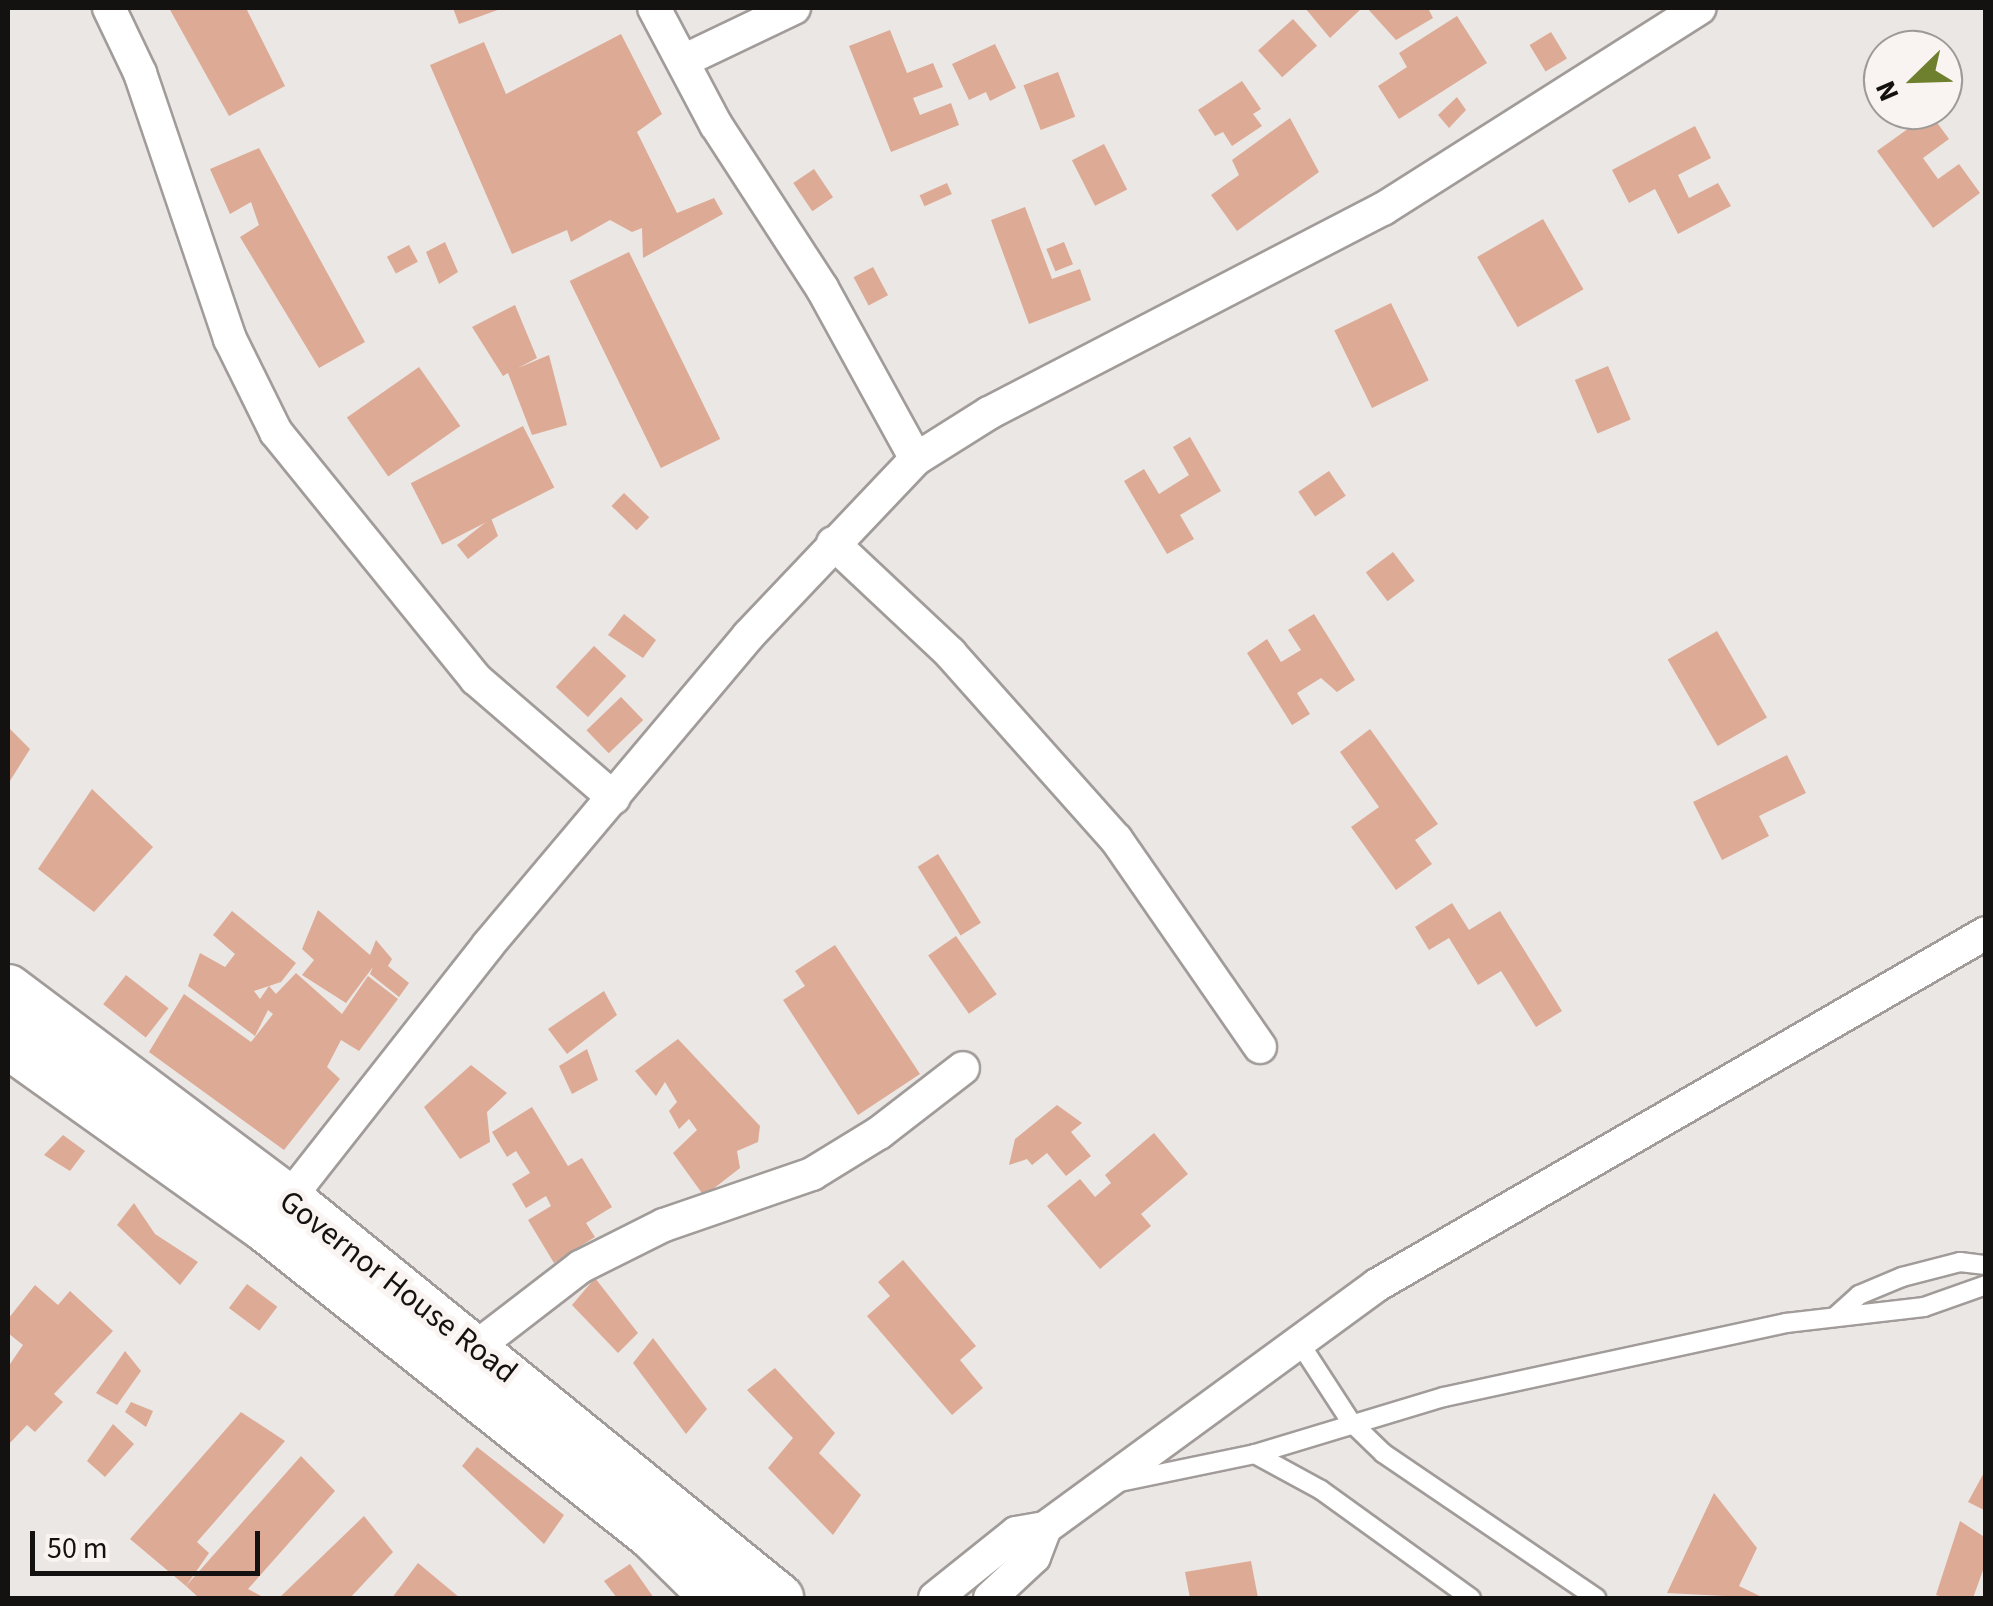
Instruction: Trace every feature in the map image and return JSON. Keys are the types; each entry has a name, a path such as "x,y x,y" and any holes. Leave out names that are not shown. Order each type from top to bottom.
{"main road":[{"name":"Governor House Road","path":"8,988 654,1537 716,1598"},
{"name":"Governor House Road","path":"10,1050 277,1214 475,1348 779,1598"}],"street":[{"path":"109,8 140,73 230,339 276,432 476,679 614,798"},
{"path":"654,8 716,125 822,288 916,459"},
{"path":"683,61 794,8"},
{"path":"277,1214 614,798 833,542 916,459 989,413 1383,209 1700,8"},
{"path":"833,542 950,653 1116,839 1260,1047"},
{"path":"935,1598 1016,1533 1045,1528 1377,1285 1986,933"},
{"path":"475,1348 580,1268 664,1224 812,1174 879,1133 963,1068"},
{"path":"990,1598 1034,1557 1045,1528"}],"lane":[{"path":"1837,1315 1859,1295 1902,1276 1960,1262 1986,1266"},
{"path":"1101,1485 1179,1475 1351,1422 1837,1315 1924,1308 1986,1285"},
{"path":"1299,1342 1351,1422 1383,1454 1596,1598"},
{"path":"1255,1454 1321,1490 1471,1598"}],"building":[{"path":"169,8 246,8 285,86 229,116"},
{"path":"453,8 503,8 459,24"},
{"path":"1305,8 1362,8 1330,38"},
{"path":"1367,8 1428,8 1433,18 1396,40"},
{"path":"1457,16 1487,63 1399,119 1378,86 1407,67 1399,53"},
{"path":"1293,19 1317,46 1282,77 1258,50"},
{"path":"890,30 907,73 933,63 943,87 913,98 920,115 951,103 959,125 891,152 849,46"},
{"path":"1551,32 1567,59 1546,71 1530,45"},
{"path":"621,34 662,114 637,132 677,213 714,198 723,214 643,258 642,228 632,232 610,220 571,242 567,230 512,254 430,65 484,42 506,94"},
{"path":"995,44 1016,88 990,101 986,92 969,100 952,64"},
{"path":"1058,72 1075,117 1041,130 1023,85"},
{"path":"1242,81 1261,109 1253,114 1262,126 1232,146 1223,132 1215,136 1198,110"},
{"path":"1457,97 1466,110 1449,128 1438,115"},
{"path":"1290,118 1319,172 1237,231 1211,195 1239,175 1232,160"},
{"path":"1695,126 1711,158 1678,175 1689,198 1718,183 1731,206 1678,234 1655,189 1629,203 1612,170"},
{"path":"1906,130 1942,130 1949,139 1923,158 1938,179 1959,164 1980,193 1933,228 1877,151"},
{"path":"1104,144 1127,189 1095,206 1072,160"},
{"path":"259,148 365,342 319,368 240,237 259,225 251,202 230,214 210,169"},
{"path":"814,169 833,197 812,211 793,183"},
{"path":"947,183 952,194 924,206 920,195"},
{"path":"1025,207 1052,279 1080,269 1091,300 1029,324 991,220"},
{"path":"1543,219 1584,289 1518,327 1477,257"},
{"path":"445,242 458,272 439,284 426,252"},
{"path":"1064,242 1073,264 1055,271 1046,249"},
{"path":"409,245 418,262 396,274 387,257"},
{"path":"629,252 720,439 661,468 570,281"},
{"path":"873,267 888,295 869,306 854,277"},
{"path":"1391,303 1429,380 1372,408 1334,331"},
{"path":"515,305 537,358 518,368 549,355 567,425 532,435 508,373 503,376 472,327"},
{"path":"1608,366 1631,419 1598,433 1575,380"},
{"path":"419,367 460,426 388,476 347,417"},
{"path":"523,426 554,487 442,545 411,483"},
{"path":"1190,437 1221,491 1180,515 1194,539 1167,554 1124,481 1144,469 1159,494 1189,475 1173,447"},
{"path":"1329,471 1346,496 1315,517 1298,492"},
{"path":"624,493 649,517 637,530 611,506"},
{"path":"491,518 498,536 468,559 457,545"},
{"path":"1393,552 1415,581 1388,601 1366,572"},
{"path":"624,614 656,640 643,658 608,635"},
{"path":"1314,614 1355,680 1337,692 1321,678 1297,693 1310,714 1292,725 1247,653 1267,639 1281,662 1301,650 1288,630"},
{"path":"1717,631 1767,718 1718,746 1668,660"},
{"path":"594,646 626,676 588,717 556,687"},
{"path":"621,697 643,720 609,753 586,730"},
{"path":"8,727 30,749 8,784"},
{"path":"1370,729 1438,824 1415,840 1432,864 1396,890 1351,827 1379,807 1340,752"},
{"path":"1787,755 1806,793 1759,816 1769,836 1722,860 1693,802"},
{"path":"92,789 153,847 94,912 38,869"},
{"path":"938,854 981,923 961,935 918,867"},
{"path":"1452,903 1469,930 1500,911 1562,1011 1536,1027 1501,971 1478,985 1449,938 1429,950 1415,927"},
{"path":"318,910 370,955 376,940 392,959 388,966 409,983 399,997 370,974 373,967 346,1003 302,975 314,960 302,949"},
{"path":"232,911 296,963 281,982 269,986 276,994 296,973 342,1014 368,976 398,999 359,1051 341,1040 327,1067 340,1079 284,1150 149,1052 184,994 251,1042 273,1014 268,1010 255,1036 188,986 200,953 225,967 235,954 213,935","holes":["269,986 260,999 254,991"]},
{"path":"956,936 997,994 969,1014 928,956"},
{"path":"835,945 920,1074 858,1115 783,1000 805,986 795,971"},
{"path":"126,975 169,1008 146,1037 103,1004"},
{"path":"604,991 617,1015 567,1054 548,1029"},
{"path":"678,1039 760,1126 758,1142 737,1151 740,1168 704,1196 673,1153 697,1130 689,1119 679,1129 669,1111 677,1102 665,1082 656,1096 635,1071"},
{"path":"587,1049 598,1080 572,1094 559,1066"},
{"path":"471,1065 507,1093 487,1112 490,1142 460,1159 424,1107"},
{"path":"1057,1105 1082,1123 1071,1132 1091,1156 1066,1176 1047,1153 1032,1165 1027,1159 1009,1165 1015,1139"},
{"path":"532,1107 568,1166 582,1158 612,1207 586,1223 595,1237 554,1263 528,1220 551,1206 546,1196 526,1208 512,1184 530,1173 516,1151 507,1157 492,1132"},
{"path":"1154,1133 1188,1174 1141,1214 1151,1226 1100,1269 1047,1206 1080,1179 1095,1197 1111,1183 1105,1175"},
{"path":"63,1135 85,1151 70,1171 44,1155"},
{"path":"134,1203 155,1234 198,1262 180,1285 117,1225"},
{"path":"903,1260 976,1346 960,1360 983,1388 952,1415 867,1316 890,1296 878,1282"},
{"path":"595,1278 638,1333 618,1353 572,1305"},
{"path":"247,1284 277,1307 259,1331 229,1308"},
{"path":"35,1285 58,1305 70,1291 113,1331 54,1394 63,1402 35,1432 27,1425 8,1445 8,1367 23,1345 8,1333 8,1319"},
{"path":"653,1338 707,1409 686,1434 633,1363"},
{"path":"125,1351 141,1371 117,1405 96,1393"},
{"path":"775,1368 835,1433 819,1453 861,1495 833,1535 768,1468 793,1438 747,1390"},
{"path":"131,1402 153,1411 146,1427 125,1412"},
{"path":"241,1412 285,1441 197,1542 209,1553 186,1586 130,1539"},
{"path":"113,1424 134,1444 105,1477 87,1461"},
{"path":"477,1447 564,1515 544,1544 462,1466"},
{"path":"301,1456 335,1491 248,1589 265,1598 199,1598 186,1586"},
{"path":"1986,1469 1986,1511 1968,1502"},
{"path":"1714,1493 1757,1548 1739,1586 1764,1598 1667,1593"},
{"path":"364,1516 393,1552 350,1598 279,1598"},
{"path":"1960,1521 1986,1538 1986,1562 1973,1598 1946,1598 1936,1595"},
{"path":"1251,1561 1258,1598 1190,1598 1185,1572"},
{"path":"418,1563 460,1598 392,1598"},
{"path":"630,1564 654,1598 617,1598 604,1581"}]}
